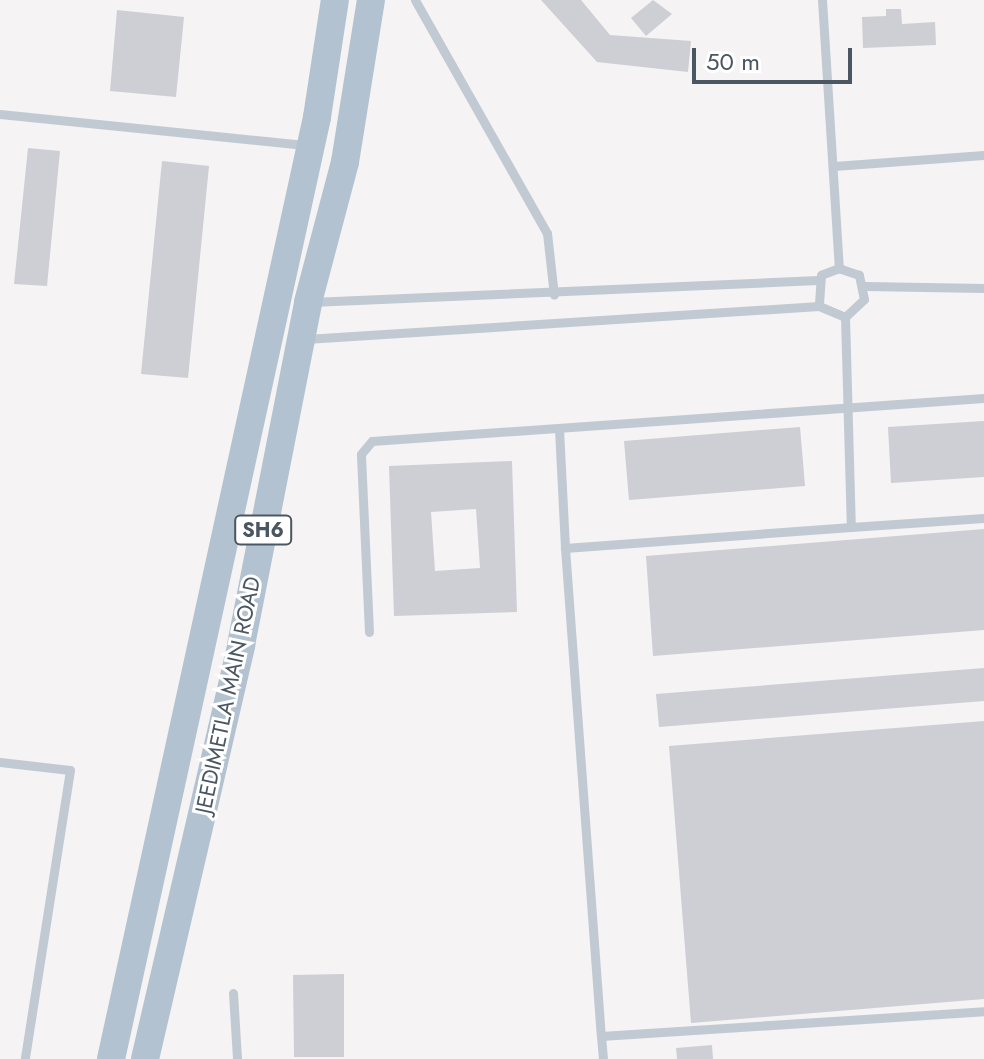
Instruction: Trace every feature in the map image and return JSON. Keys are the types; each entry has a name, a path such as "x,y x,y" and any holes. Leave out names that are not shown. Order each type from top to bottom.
{"main road":[{"name":"JEEDIMETLA MAIN ROAD","path":"111,1059 311,146 335,0"},
{"name":"JEEDIMETLA MAIN ROAD","path":"145,1059 199,824 308,302 345,162 371,0"},
{"path":"166,817 199,824"}],"lane":[{"path":"415,0 547,233 554,295"},
{"path":"822,0 839,268"},
{"path":"0,114 311,146"},
{"path":"834,166 984,155"},
{"path":"308,302 554,295 818,280 839,268 859,275 865,286 864,299 845,317 844,408 851,527"},
{"path":"818,280 819,306"},
{"path":"865,286 984,288"},
{"path":"300,339 819,306 845,317"},
{"path":"369,632 361,454 372,441 984,398"},
{"path":"559,429 603,1059"},
{"path":"565,548 984,518"},
{"path":"0,762 70,770 25,1059"},
{"path":"233,993 237,1059"},
{"path":"601,1036 984,1011"}],"building":[{"path":"541,0 581,0 610,35 691,41 688,72 597,62"},
{"path":"653,0 672,14 646,36 631,18"},
{"path":"886,9 901,9 902,24 935,22 936,45 863,48 862,17 886,16"},
{"path":"117,10 184,17 176,97 110,91"},
{"path":"28,148 60,151 47,286 14,284"},
{"path":"162,161 209,166 188,378 141,374"},
{"path":"984,421 984,477 891,483 888,427"},
{"path":"800,427 805,486 629,500 624,441"},
{"path":"512,461 517,612 394,616 389,466","holes":["476,509 480,568 435,571 431,512"]},
{"path":"984,529 984,630 653,656 646,556"},
{"path":"984,668 984,701 659,727 656,694"},
{"path":"984,721 984,999 691,1023 669,746"},
{"path":"344,974 344,1057 294,1057 293,975"},
{"path":"712,1045 713,1059 677,1059 676,1048"}]}
